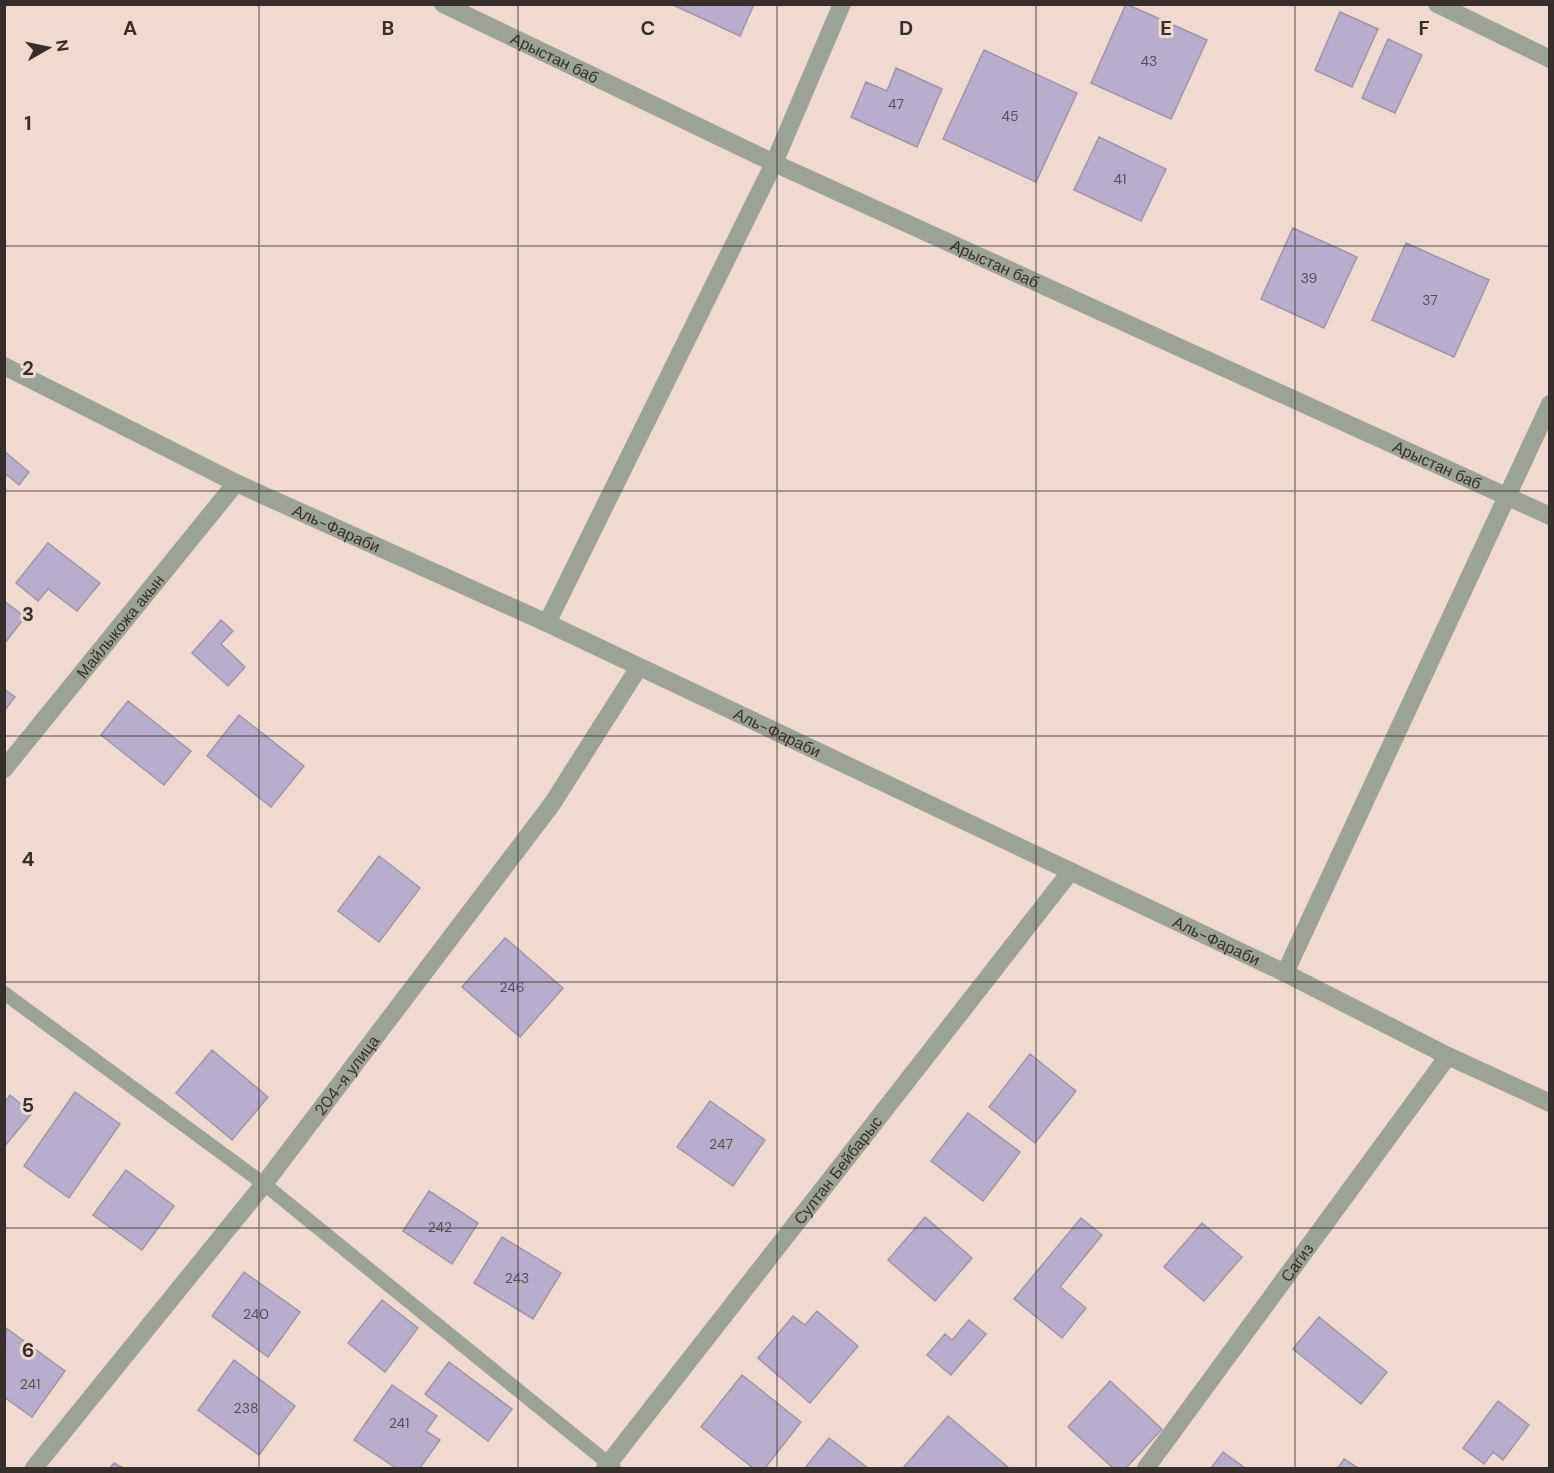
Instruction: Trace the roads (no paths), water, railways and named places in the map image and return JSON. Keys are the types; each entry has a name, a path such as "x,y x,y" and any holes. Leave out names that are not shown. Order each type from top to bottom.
{"street":[{"name":"Арыстан баб","path":"443,4 774,163 1550,516"},
{"path":"547,623 774,163 842,4"},
{"path":"1437,4 1550,59"},
{"name":"Аль-Фараби","path":"4,366 236,483 547,623 1285,973 1448,1056 1550,1103"},
{"path":"1285,973 1550,404"},
{"name":"Майлыкожа акын","path":"4,769 236,483"},
{"name":"204-я улица","path":"34,1468 264,1184 552,804 639,667"},
{"name":"Султан Бейбарыс","path":"609,1467 1071,872"},
{"name":"Сагиз","path":"1146,1468 1448,1056"}],"lane":[{"path":"4,993 264,1184 609,1467"}]}
